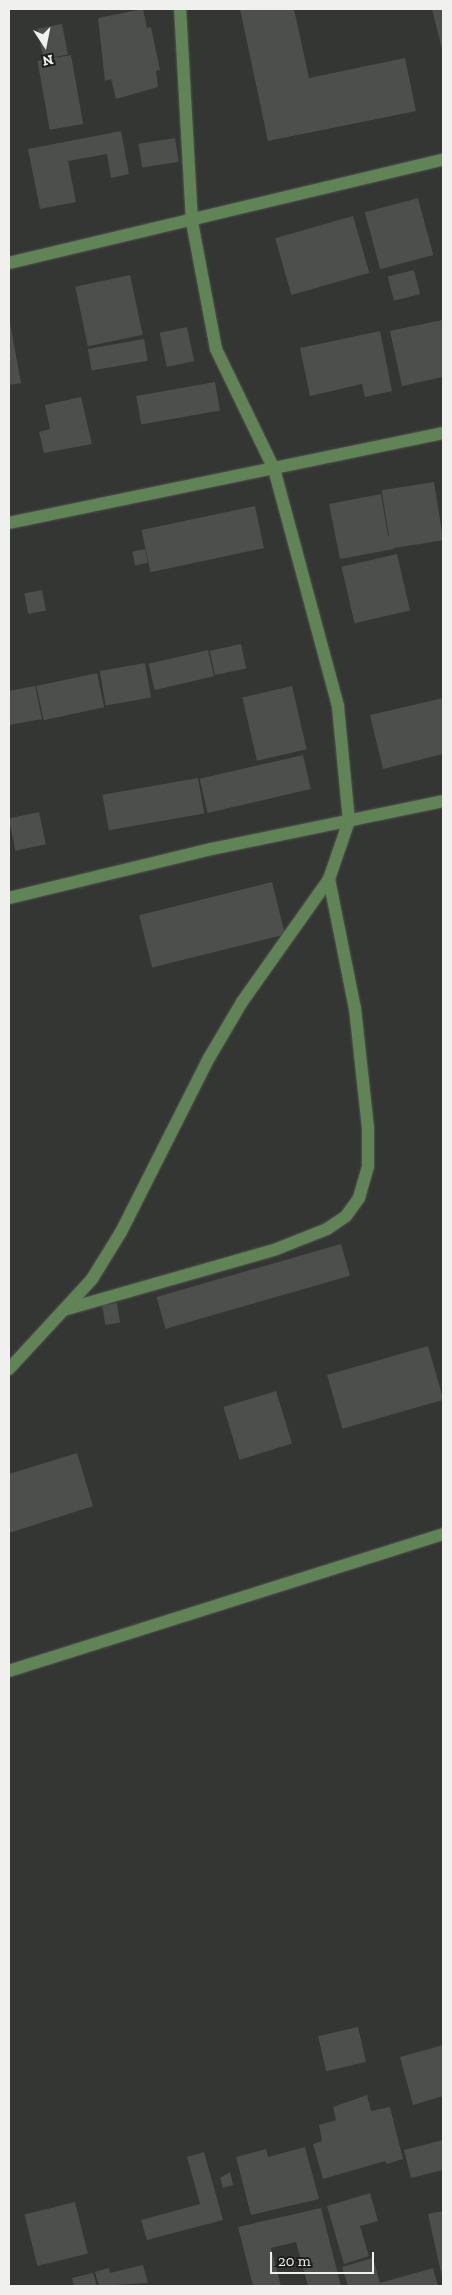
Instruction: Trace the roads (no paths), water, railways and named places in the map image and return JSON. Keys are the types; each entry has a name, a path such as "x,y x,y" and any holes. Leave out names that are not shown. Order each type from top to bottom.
{"street":[{"path":"9,1369 92,1279 121,1232 177,1117 242,1002 330,880 349,821 338,706 274,469 216,349 192,222 180,9"},
{"path":"9,263 192,222 443,160"},
{"path":"9,523 443,433"},
{"path":"9,898 212,849 443,801"},
{"path":"66,1309 230,1264 310,1237 346,1216 358,1198 368,1166 368,1128 355,1009 330,880"},
{"path":"9,1671 443,1534"}]}
